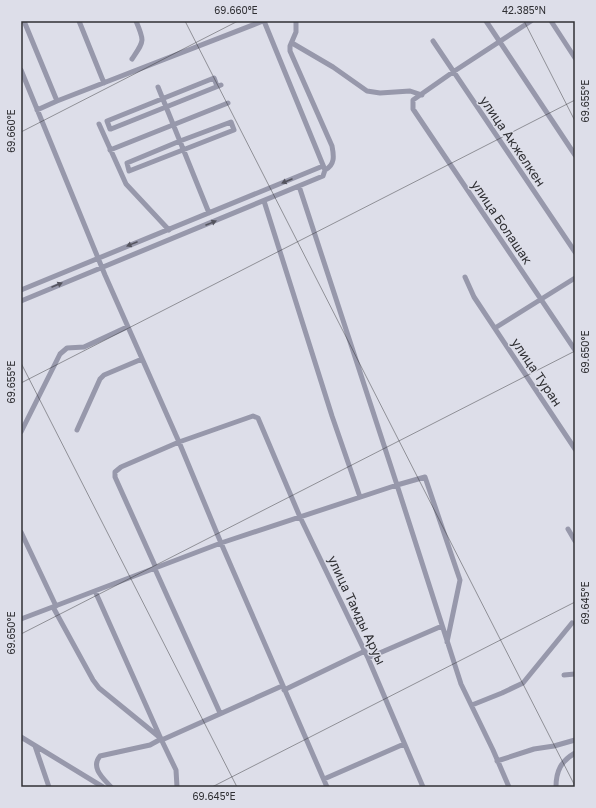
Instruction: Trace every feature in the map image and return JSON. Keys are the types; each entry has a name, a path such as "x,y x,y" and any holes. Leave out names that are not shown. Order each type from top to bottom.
{"street":[{"path":"24,21 57,101"},
{"path":"79,21 104,83"},
{"path":"132,59 143,40 136,21"},
{"path":"21,301 323,176 324,168 264,21 57,101 38,110"},
{"path":"21,290 209,213 324,168 328,168 332,164 334,157 332,146 290,51 296,32 296,21"},
{"path":"486,21 575,155"},
{"path":"292,43 333,67 367,91 380,93 410,91 422,94 531,21"},
{"path":"550,21 575,58"},
{"name":"улица Акжелкен","path":"433,41 575,252"},
{"path":"21,70 104,275 179,442 221,544 327,787"},
{"path":"214,78 219,85 111,129 110,128 107,121 162,99 214,78"},
{"path":"158,86 209,213"},
{"name":"улица Болашак","path":"422,94 413,100 413,109 575,350"},
{"path":"110,150 228,103"},
{"path":"231,122 234,129 129,171 127,163 180,141 231,122"},
{"path":"100,124 126,184 168,230"},
{"path":"299,186 461,684 509,787"},
{"path":"264,201 332,416 360,497"},
{"path":"104,275 109,264"},
{"path":"93,270 104,275"},
{"name":"улица Туран","path":"466,277 474,297 575,449"},
{"path":"495,328 575,278"},
{"path":"21,432 63,351 67,348 84,347 127,327"},
{"path":"77,430 100,379 104,375 142,359"},
{"name":"улица Тамды Аруы","path":"155,568 115,477 115,472 121,467 179,442 253,416 258,418 300,517 368,658 422,787"},
{"path":"21,619 221,544 360,497 425,477 460,580 448,642"},
{"path":"568,529 575,541"},
{"path":"21,532 54,607 93,680 99,688 164,739 220,713 283,688 364,651"},
{"path":"155,568 220,713"},
{"path":"96,591 176,770 177,787"},
{"path":"472,705 523,683 572,624"},
{"path":"368,658 442,626"},
{"path":"564,675 575,674"},
{"path":"21,737 103,787"},
{"path":"111,787 103,779 97,769 97,760 100,756 150,746 160,737"},
{"path":"497,760 534,749 554,746 575,740"},
{"path":"324,779 404,744"},
{"path":"35,746 49,787"},
{"path":"556,787 556,780 561,765 567,758 575,753"}]}
